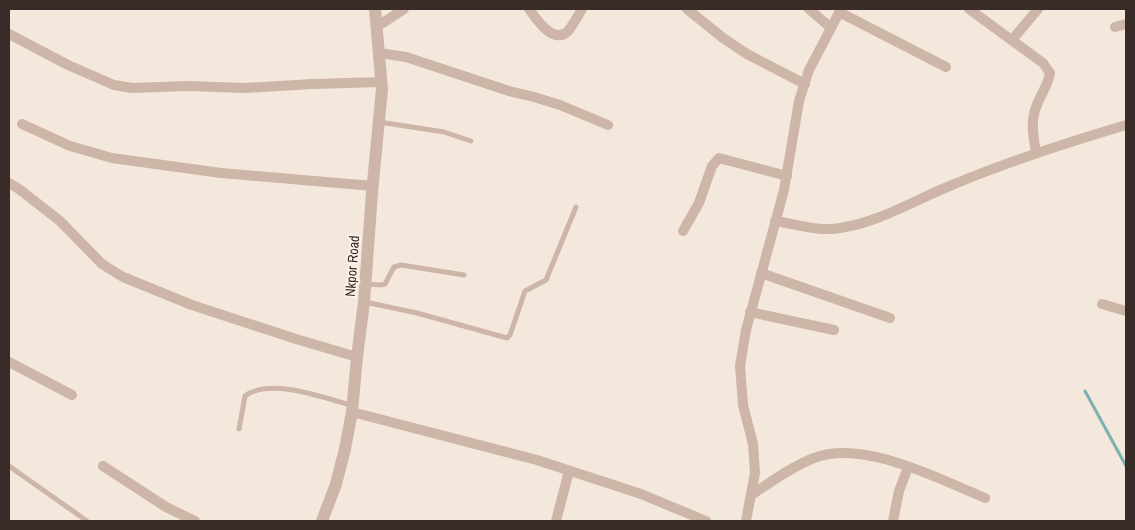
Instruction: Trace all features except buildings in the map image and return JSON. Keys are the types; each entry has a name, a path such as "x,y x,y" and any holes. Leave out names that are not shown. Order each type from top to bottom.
{"street":[{"name":"Nkpor Road","path":"322,521 343,458 353,409 366,284 379,122 381,82 376,9"},
{"path":"378,26 404,9"},
{"path":"529,9 549,32 563,34 568,31 582,9"},
{"path":"687,9 723,38 747,54 805,84"},
{"path":"809,9 830,27"},
{"path":"969,9 1042,63 1050,73 1049,80 1034,114 1036,154"},
{"path":"1012,40 1038,9"},
{"path":"746,521 755,473 753,444 743,405 740,366 750,312 787,176 800,101 809,70 840,10 946,67"},
{"path":"1115,27 1126,24"},
{"path":"9,34 68,65 114,85 132,88 188,86 245,88 381,82"},
{"path":"380,53 406,57 509,91 534,96 608,125"},
{"path":"22,124 70,146 112,158 221,173 373,186"},
{"path":"776,221 820,229 838,229 857,224 895,211 990,169 1126,125"},
{"path":"683,231 699,203 712,166 719,158 787,176"},
{"path":"9,184 60,221 102,264 123,276 192,305 357,357"},
{"path":"761,273 890,318"},
{"path":"1102,304 1126,311"},
{"path":"750,312 834,330"},
{"path":"9,362 72,395"},
{"path":"353,409 569,471 641,494 706,521"},
{"path":"751,495 788,470 815,458 840,453 870,456 908,467 985,498"},
{"path":"104,466 166,507 195,521"},
{"path":"893,521 898,491 908,467"},
{"path":"556,521 569,471"}],"lane":[{"path":"379,122 444,132 471,141"},
{"path":"364,302 417,313 507,338 510,336 525,291 546,280 576,206"},
{"path":"366,284 385,284 394,267 401,264 464,275"},
{"path":"238,429 245,396 255,390 286,388 353,409"},
{"path":"9,466 88,521"}],"waterway":[{"path":"1085,391 1126,466"}]}
